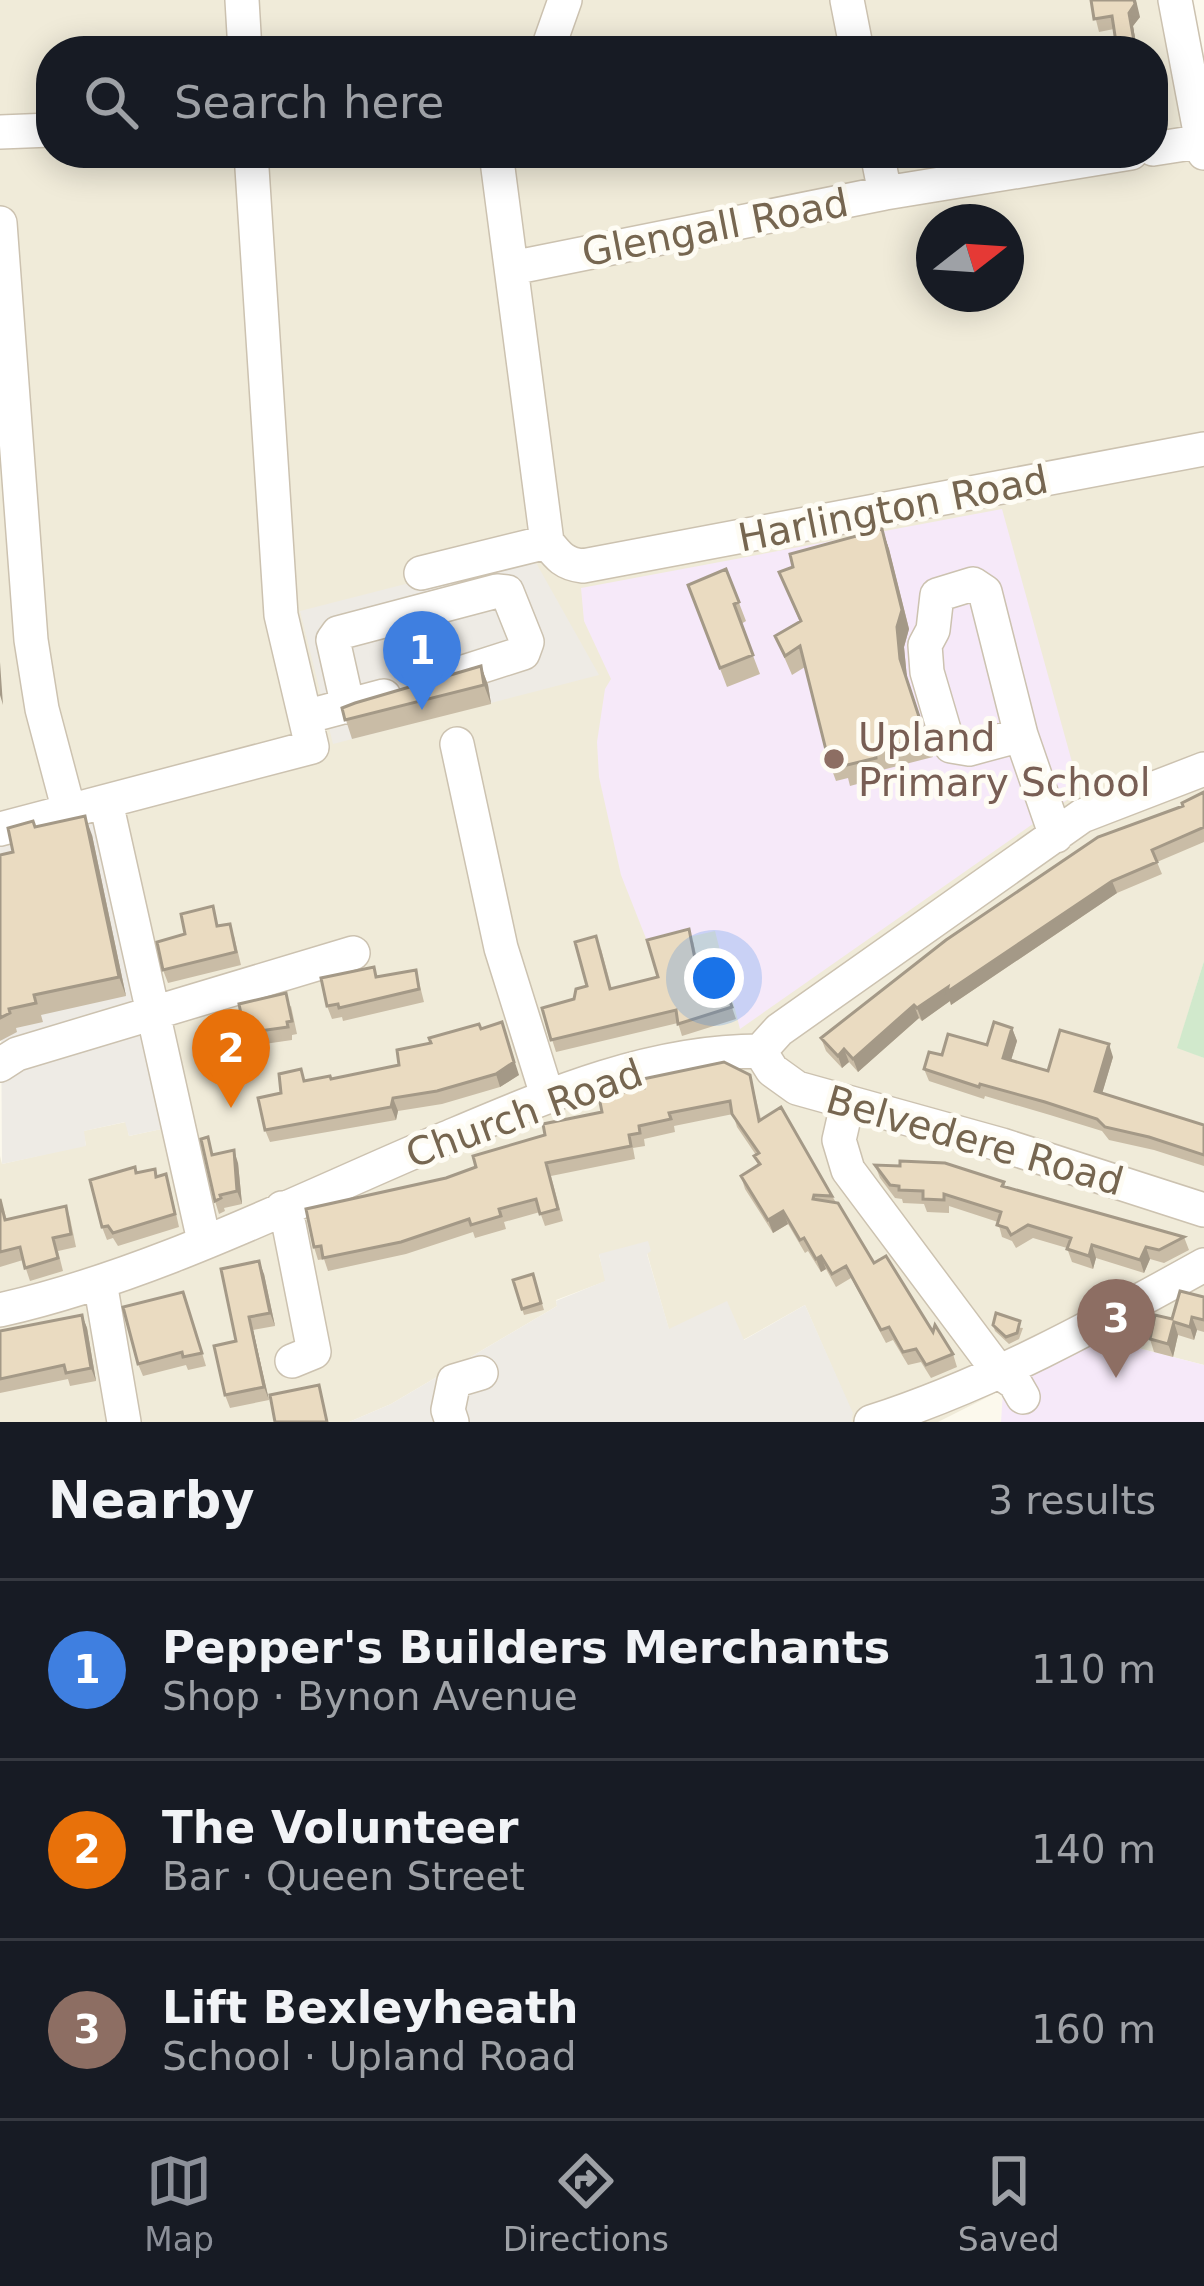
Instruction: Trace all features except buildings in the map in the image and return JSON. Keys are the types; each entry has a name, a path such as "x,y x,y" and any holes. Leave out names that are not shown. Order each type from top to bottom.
{"street":[{"path":"242,0 244,36"},
{"path":"552,36 565,0"},
{"path":"847,0 854,36"},
{"path":"1168,148 1203,145 1175,0"},
{"path":"0,131 36,130"},
{"path":"252,168 280,615 309,732"},
{"path":"421,573 547,542 498,168"},
{"path":"880,168 885,193"},
{"name":"Glengall Road","path":"512,268 885,193 1039,168"},
{"path":"0,223 15,640 42,709 69,811"},
{"name":"Harlington Road","path":"547,542 560,559 583,566 1204,449"},
{"path":"1021,735 969,749 951,746 946,740 924,653 933,630 934,600 940,593 973,584 985,592 1021,735 1055,836"},
{"path":"0,829 106,802 309,732 348,707 524,653 527,642 507,592 338,633 333,640 348,707"},
{"path":"457,744 500,948 547,1096"},
{"path":"760,1051 779,1030 954,888 1055,836 1082,816 1204,769"},
{"path":"106,802 204,1241"},
{"path":"0,1065 17,1054 353,953"},
{"name":"Church Road","path":"0,1310 100,1282 547,1096 685,1056 760,1051"},
{"name":"Belvedere Road","path":"760,1051 772,1070 797,1088 1002,1145 1204,1210"},
{"path":"847,1105 839,1140 848,1170 999,1372 1015,1383 1023,1397"},
{"path":"282,1208 314,1352 292,1360"},
{"path":"871,1422 938,1412 999,1372 1050,1350 1204,1265"},
{"path":"100,1282 124,1422"},
{"path":"452,1422 448,1410 454,1382 481,1372"}],"shaded area":[{"path":"0,0 1192,0 1204,66 1204,961 1178,1047 1204,1058 1204,1365 1103,1339 938,1422 851,1422 852,1413 805,1305 743,1340 669,1330 647,1253 599,1255 606,1281 556,1300 557,1306 391,1404 349,1422 0,1422 0,1156 2,1164 86,1145 83,1131 126,1122 129,1136 175,1126 0,831"},
{"name":"Upland Primary School","path":"1002,509 1080,791 740,1029 715,931 649,946 621,875 599,777 597,742 605,689 611,679 584,621 581,588"},
{"path":"530,552 599,675 333,744 300,611"},
{"path":"103,809 176,1126 129,1136 125,1122 84,1131 86,1146 2,1164 0,834"},
{"path":"648,1241 651,1251 647,1254 669,1329 727,1301 744,1340 805,1305 853,1413 851,1422 349,1422 391,1404 557,1306 556,1301 605,1281 599,1254"},
{"path":"1103,1339 1204,1365 1204,1422 1001,1422 1003,1391"}],"green space":[{"path":"1204,961 1204,1058 1177,1048"}],"place":[{"name":"Pepper's Builders Merchants","path":"422,710"},
{"name":"Upland Primary School","path":"834,759"},
{"name":"The Volunteer","path":"231,1108"},
{"name":"Lift Bexleyheath","path":"1116,1378"}]}
